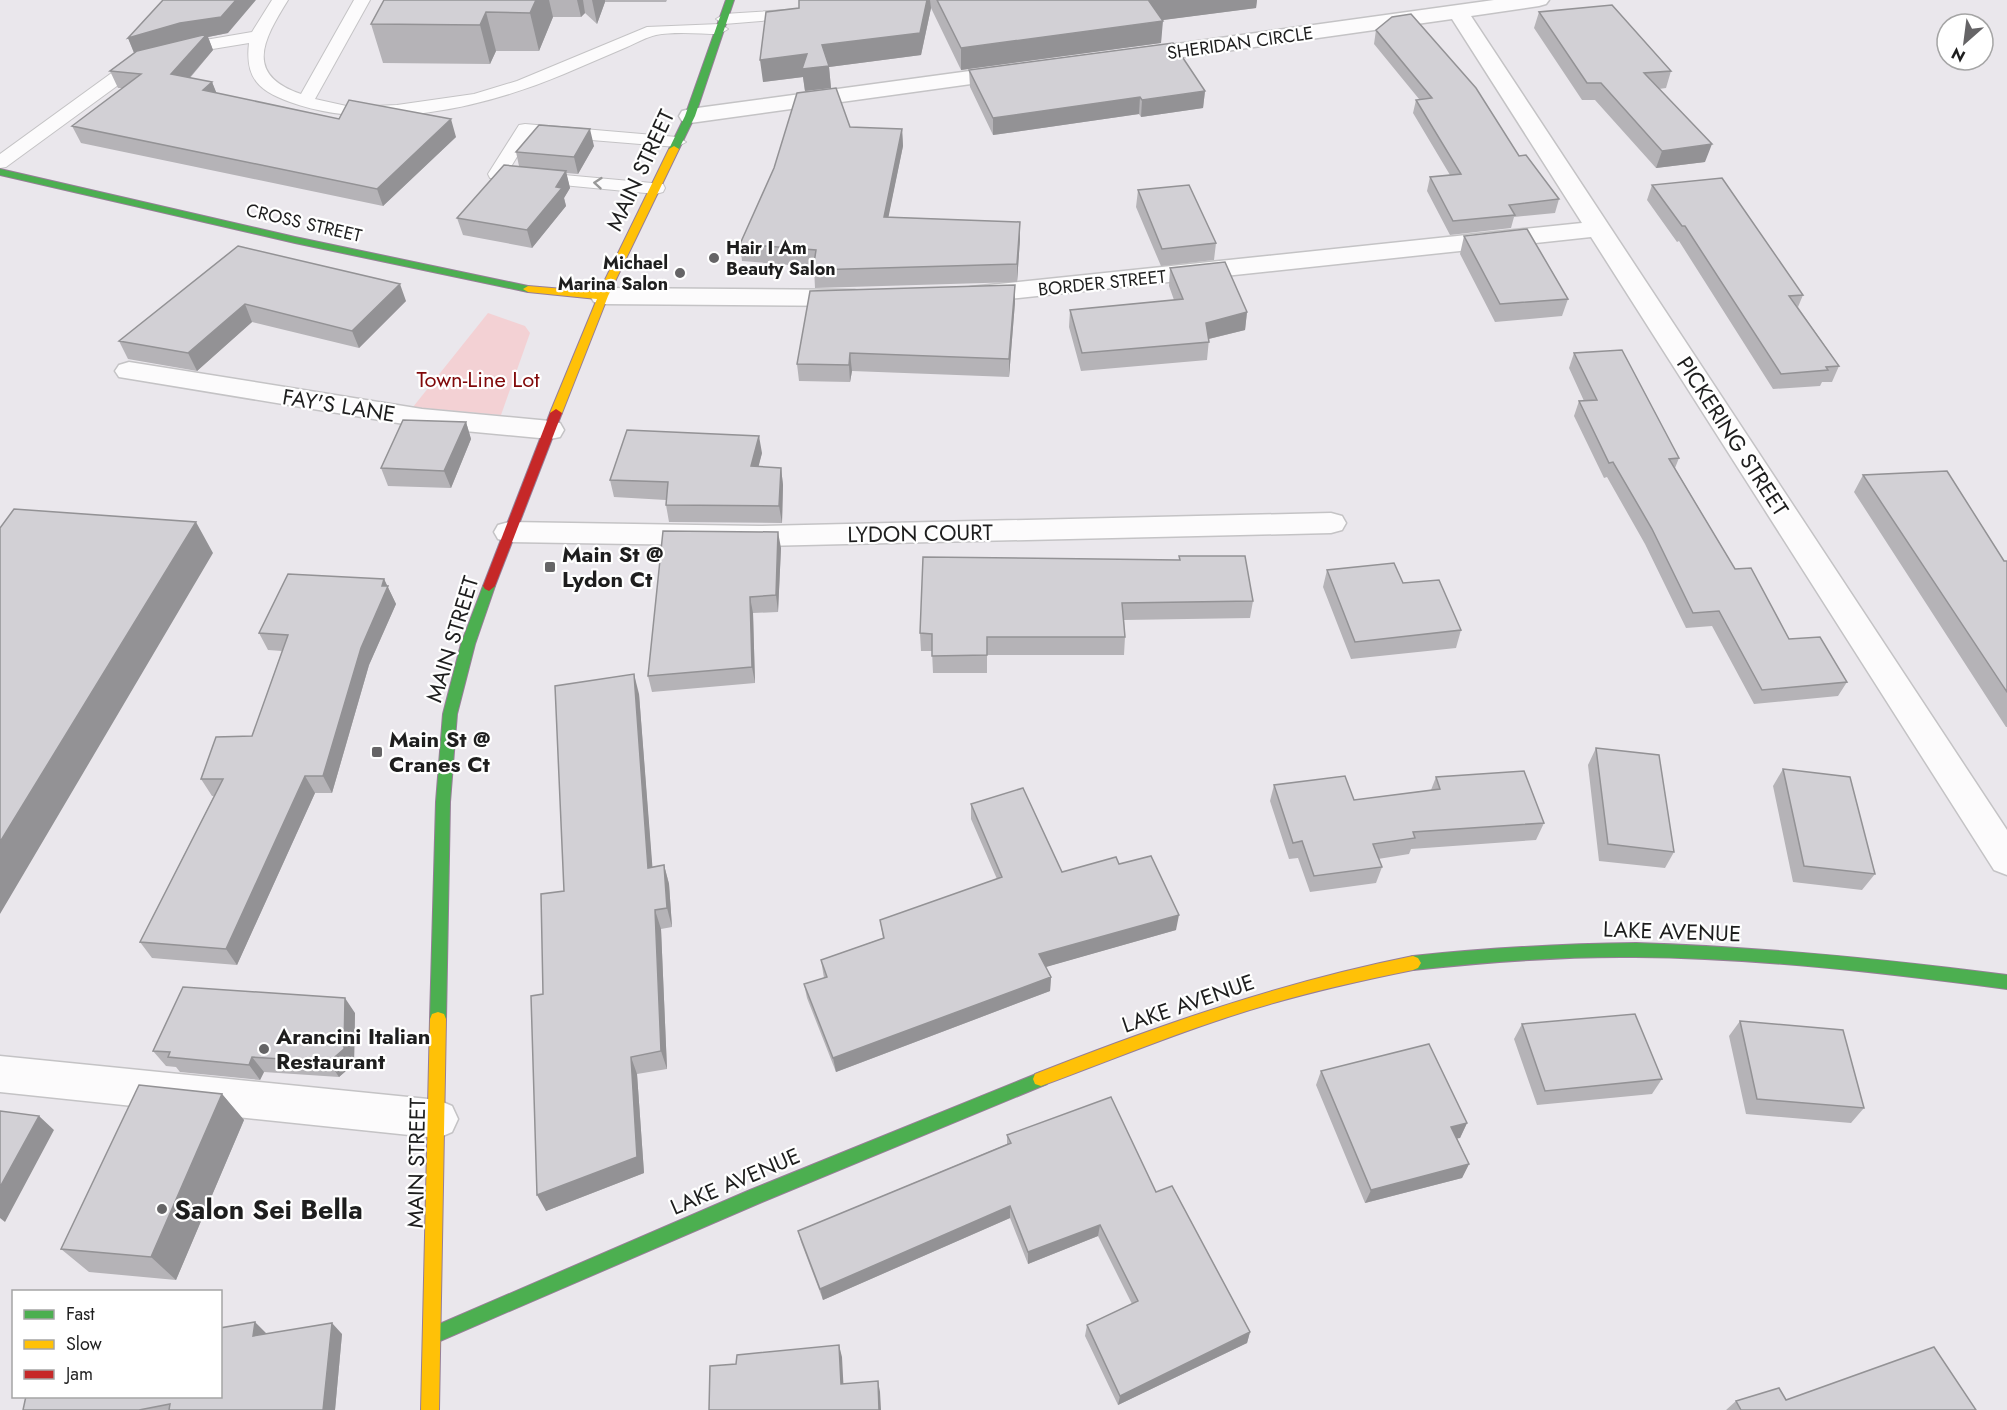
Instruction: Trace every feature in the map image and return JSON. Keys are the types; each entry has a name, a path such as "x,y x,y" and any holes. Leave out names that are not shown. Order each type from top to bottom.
{"street":[{"name":"MAIN STREET","path":"430,1410 434,1335 443,802 450,714 468,644 509,532 603,296 690,116 730,0"},
{"name":"SHERIDAN CIRCLE","path":"1108,60 1539,0"},
{"name":"PICKERING STREET","path":"1458,12 2007,860"},
{"path":"690,116 1039,69"},
{"name":"CROSS STREET","path":"0,172 478,279 555,293 603,296"},
{"name":"BORDER STREET","path":"950,296 1022,292 1599,229"},
{"path":"603,296 872,297"},
{"name":"FAY'S LANE","path":"129,371 422,418 550,430"},
{"name":"LYDON COURT","path":"509,532 759,536 1331,523"},
{"name":"LAKE AVENUE","path":"434,1335 725,1207 1043,1077 1242,1005 1343,978 1477,954 1600,948 1749,955 2007,982"},
{"path":"0,1074 438,1119"}],"lane":[{"path":"280,0 258,36 255,61 265,82 280,93 305,102 351,112 397,110 476,99 524,85 654,30 813,12"},
{"path":"305,102 362,0"},
{"path":"0,163 137,62 187,47 258,36"},
{"path":"656,188 497,174 525,129 677,142"}],"green space":[{"name":"Town-Line Lot","path":"488,313 525,326 530,333 501,415 413,407"}],"building":[{"path":"163,0 236,0 221,17 180,23 128,38"},
{"path":"384,0 536,0 530,13 486,12 480,25 371,24"},
{"path":"799,0 927,0 920,33 822,45 829,66 802,69 807,54 760,60 766,12 799,8"},
{"path":"937,0 1155,0 1149,1 1163,21 961,48"},
{"path":"1612,5 1671,71 1644,73 1712,144 1662,151 1601,83 1587,83 1539,12"},
{"path":"1411,14 1476,88 1519,156 1526,155 1559,199 1509,205 1515,215 1453,221 1430,177 1461,174 1416,100 1432,98 1376,30 1392,17"},
{"path":"207,34 171,74 212,82 203,90 339,119 349,100 451,119 377,189 72,126 141,74 110,71 137,51"},
{"path":"1173,43 1205,91 1142,100 1140,97 993,118 969,70"},
{"path":"836,88 850,127 902,129 884,217 1020,222 1017,264 813,270 816,250 740,244 774,168 797,93"},
{"path":"539,125 590,129 574,157 516,152"},
{"path":"504,165 566,171 556,187 562,188 527,230 457,218"},
{"path":"1722,178 1803,295 1789,296 1839,366 1826,367 1828,370 1781,374 1685,226 1682,226 1652,185"},
{"path":"1189,185 1216,243 1162,249 1138,190"},
{"path":"1527,229 1568,299 1500,304 1464,236"},
{"path":"238,246 400,284 352,331 245,304 188,353 119,341"},
{"path":"1225,262 1247,312 1206,323 1209,342 1082,353 1070,310 1183,299 1170,268"},
{"path":"1015,285 1009,359 850,353 849,365 797,364 810,291"},
{"path":"1622,350 1679,458 1669,459 1735,569 1751,568 1789,639 1820,637 1847,682 1762,690 1719,611 1693,613 1652,529 1613,462 1609,463 1579,401 1597,400 1574,353"},
{"path":"403,420 466,422 444,471 381,468"},
{"path":"627,430 759,436 751,466 781,468 779,506 666,505 668,482 610,480"},
{"path":"1947,471 2004,561 2007,561 2007,692 1863,475"},
{"path":"14,509 196,522 0,842 0,528"},
{"path":"663,531 778,532 776,595 750,597 752,667 648,676"},
{"path":"1179,556 1245,556 1253,601 1122,603 1125,637 987,637 987,655 932,656 932,634 920,633 923,557 1180,560"},
{"path":"1394,563 1403,583 1439,580 1461,630 1355,642 1327,570"},
{"path":"288,574 384,579 382,586 388,586 361,648 323,776 305,776 226,949 140,942 223,779 201,779 216,737 252,736 288,635 259,633"},
{"path":"634,674 648,868 664,865 667,908 655,910 661,1051 631,1057 637,1157 537,1195 531,996 543,994 541,894 564,891 555,686"},
{"path":"1596,748 1659,755 1674,852 1608,844"},
{"path":"1783,769 1850,777 1875,874 1804,866"},
{"path":"1524,771 1544,823 1413,832 1415,838 1373,844 1382,867 1314,876 1302,841 1293,843 1274,785 1345,776 1354,800 1440,789 1436,777"},
{"path":"1023,788 1062,872 1116,857 1119,864 1151,856 1179,915 1039,954 1051,977 833,1058 804,984 827,977 821,960 884,938 880,920 1002,877 971,804"},
{"path":"183,987 345,998 344,1049 329,1062 252,1057 249,1065 168,1057 170,1052 153,1051"},
{"path":"1635,1014 1662,1079 1545,1091 1522,1024"},
{"path":"1740,1021 1843,1030 1864,1108 1757,1099"},
{"path":"1429,1044 1467,1123 1451,1127 1469,1164 1371,1190 1321,1071"},
{"path":"139,1085 222,1094 151,1257 61,1249"},
{"path":"1111,1097 1156,1192 1172,1186 1250,1332 1120,1396 1087,1325 1138,1301 1100,1225 1028,1252 1010,1206 820,1289 798,1231 1011,1143 1007,1135"},
{"path":"0,1111 39,1116 0,1187"},
{"path":"255,1322 253,1336 332,1323 323,1410 169,1410 170,1404 139,1410 23,1410 26,1398 222,1398 222,1328"},
{"path":"839,1345 841,1384 878,1381 879,1410 709,1410 710,1366 736,1364 737,1355"},
{"path":"1934,1347 1976,1410 1741,1410 1736,1401 1779,1388 1786,1400"}],"traffic: fast":[{"path":"674,149 690,116 730,0"},
{"path":"0,172 295,240 528,289"},
{"path":"438,1019 443,802 450,714 468,644 489,586"},
{"path":"1413,963 1487,955 1562,951 1710,952 1859,964 2007,982"},
{"path":"434,1335 756,1196 1041,1079"}],"traffic: slow":[{"path":"556,413 603,296 674,149"},
{"path":"528,289 603,296"},
{"path":"1041,1079 1132,1043 1224,1011 1317,984 1413,963"},
{"path":"430,1410 438,1019"}],"traffic: jam":[{"path":"489,586 556,413"}],"place":[{"name":"Hair I Am Beauty Salon","path":"714,258"},
{"name":"Michael Marina Salon","path":"680,273"},
{"name":"Main St @ Lydon Ct","path":"550,567"},
{"name":"Main St @ Cranes Ct","path":"377,752"},
{"name":"Arancini Italian Restaurant","path":"264,1049"},
{"name":"Salon Sei Bella","path":"162,1209"}]}
